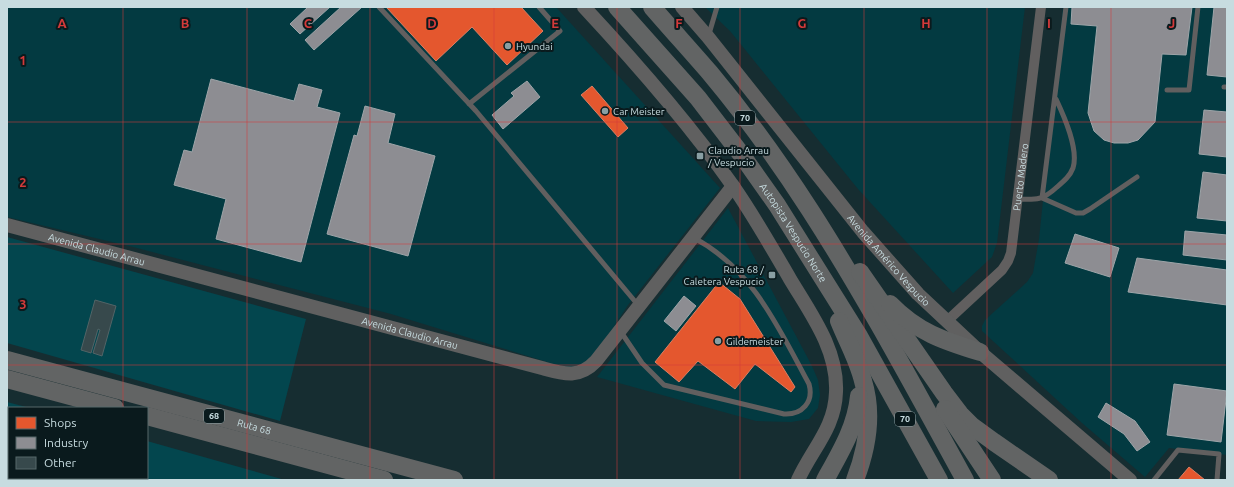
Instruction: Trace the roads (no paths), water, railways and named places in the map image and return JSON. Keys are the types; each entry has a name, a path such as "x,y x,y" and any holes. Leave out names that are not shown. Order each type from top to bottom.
{"highway":[{"name":"Autopista Vespucio Norte","path":"617,7 683,80 717,122 777,205 859,336 939,480"},
{"name":"70","path":"652,7 710,73 792,184 860,292 965,480"},
{"path":"826,237 894,308 911,323 942,340 980,352"},
{"path":"840,252 899,343 992,480"},
{"path":"864,276 944,394 960,414 972,426 1049,480"},
{"path":"825,281 864,382 867,424 864,450 855,480"},
{"name":"Ruta 68","path":"7,360 454,480"},
{"path":"825,480 848,438 855,417 858,405 859,387 856,363"},
{"path":"7,379 111,407"},
{"name":"Ruta 68","path":"148,416 384,480"}],"main road":[{"path":"584,7 633,60 669,103 733,186 816,322 827,344 834,365 836,391 835,403 826,433 798,480"},
{"name":"Avenida Américo Vespucio","path":"682,7 708,37 863,232 908,284 980,352 1130,480"},
{"name":"Avenida Claudio Arrau","path":"7,225 563,374 573,374 580,373 590,367 733,186"}],"street":[{"name":"Puerto Madero","path":"947,321 1002,270 1011,253 1041,7"}],"lane":[{"path":"379,7 469,104 639,306"},
{"path":"469,104 560,31 539,7"},
{"path":"708,37 717,7"},
{"path":"1042,198 1056,98 1066,7"},
{"path":"1167,90 1189,90 1198,7"},
{"path":"1018,199 1034,200 1048,195 1067,178 1073,167 1075,160 1072,145 1064,116 1056,98"},
{"path":"1042,198 1076,213 1083,213 1136,177"},
{"path":"620,330 642,363 664,384 784,414 799,412 806,405 810,395 809,384 766,306 754,289 735,269 713,250 693,238"},
{"path":"1154,480 1178,450 1219,454 1217,480"}],"place":[{"name":"Hyundai","path":"508,46"},
{"name":"Car Meister","path":"605,111"},
{"name":"Claudio Arrau / Vespucio","path":"700,156"},
{"name":"Ruta 68 / Caletera Vespucio","path":"772,275"},
{"name":"Gildemeister","path":"718,341"}]}
